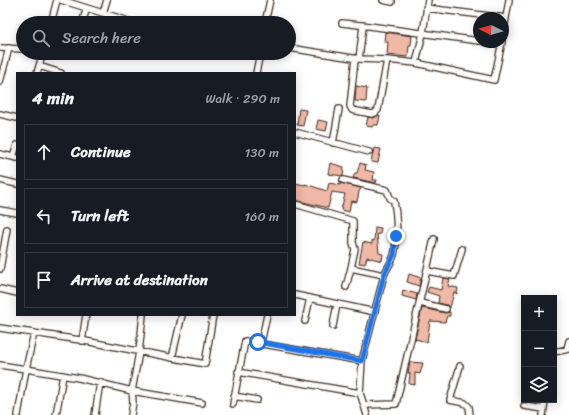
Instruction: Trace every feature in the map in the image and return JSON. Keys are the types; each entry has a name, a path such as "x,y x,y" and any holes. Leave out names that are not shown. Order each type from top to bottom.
{"street":[{"path":"53,16 57,0"},
{"path":"61,0 111,16"},
{"path":"103,13 107,0"},
{"path":"267,16 270,0"},
{"path":"383,0 392,2"},
{"path":"416,63 428,0"},
{"path":"507,12 509,0"},
{"path":"84,16 87,8"},
{"path":"426,8 473,14"},
{"path":"342,23 473,40"},
{"path":"362,25 363,28 350,106 352,110 372,114 376,113 378,110 387,60"},
{"path":"0,48 16,48"},
{"path":"0,82 9,48"},
{"path":"296,49 357,59 416,63 494,80 501,48"},
{"path":"37,72 41,60"},
{"path":"256,72 259,60"},
{"path":"39,66 58,72"},
{"path":"333,143 339,109"},
{"path":"0,114 16,118"},
{"path":"296,132 369,152"},
{"path":"0,154 15,158"},
{"path":"0,180 16,184"},
{"path":"343,180 387,190 390,198 394,200 396,213 394,255 384,275 362,361 360,393 368,415"},
{"path":"296,204 353,221 353,243 355,249 346,287"},
{"path":"0,210 16,213"},
{"path":"0,269 7,229"},
{"path":"365,405 396,404 428,271 434,239"},
{"path":"428,271 454,276 462,249"},
{"path":"351,268 384,275"},
{"path":"0,289 16,292"},
{"path":"296,295 375,312"},
{"path":"304,321 310,298"},
{"path":"420,303 446,309"},
{"path":"333,326 337,304"},
{"path":"82,341 86,316"},
{"path":"131,415 133,402 132,391 139,352 141,316"},
{"path":"172,358 182,316"},
{"path":"0,328 82,341 205,364 214,316"},
{"path":"261,343 267,316"},
{"path":"18,415 34,333"},
{"path":"233,404 245,341 362,361"},
{"path":"557,351 568,349 569,341"},
{"path":"0,365 26,368 100,382 132,391 202,403"},
{"path":"460,366 450,400 465,404 469,407 470,415"},
{"path":"238,372 360,393"},
{"path":"56,415 63,375"},
{"path":"95,415 100,382"},
{"path":"234,396 257,400"},
{"path":"524,406 544,412"}],"building":[{"path":"385,32 412,36 411,45 409,45 408,57 387,55 388,42 384,42"},
{"path":"356,86 367,88 366,102 355,101"},
{"path":"299,109 306,110 303,126 297,125"},
{"path":"379,115 378,125 373,125 372,127 366,126 368,117 373,118"},
{"path":"318,120 328,122 326,131 316,129"},
{"path":"374,148 381,149 378,163 371,162"},
{"path":"330,163 344,167 343,176 328,174"},
{"path":"360,163 366,165 365,170 374,172 373,180 377,180 376,183 353,178 355,173 357,173"},
{"path":"296,183 305,184 327,191 329,183 340,185 340,183 361,188 357,202 351,201 349,212 341,210 345,194 332,192 328,208 296,200"},
{"path":"375,227 381,228 380,234 377,234 379,253 383,254 382,261 367,257 365,264 359,263 363,242 372,244 372,240 374,241"},
{"path":"409,274 421,278 419,286 407,282"},
{"path":"443,278 450,279 448,286 458,288 457,294 454,292 450,308 447,305 438,303 439,296 427,292 429,287 441,290"},
{"path":"403,290 417,294 416,300 402,296"},
{"path":"422,308 445,313 450,312 450,316 447,316 445,322 430,321 427,342 415,339"},
{"path":"410,362 423,363 420,374 415,373 415,385 409,384 410,373 408,373"}],"route":[{"path":"258,342 362,361 384,275 394,255 396,236"}]}
